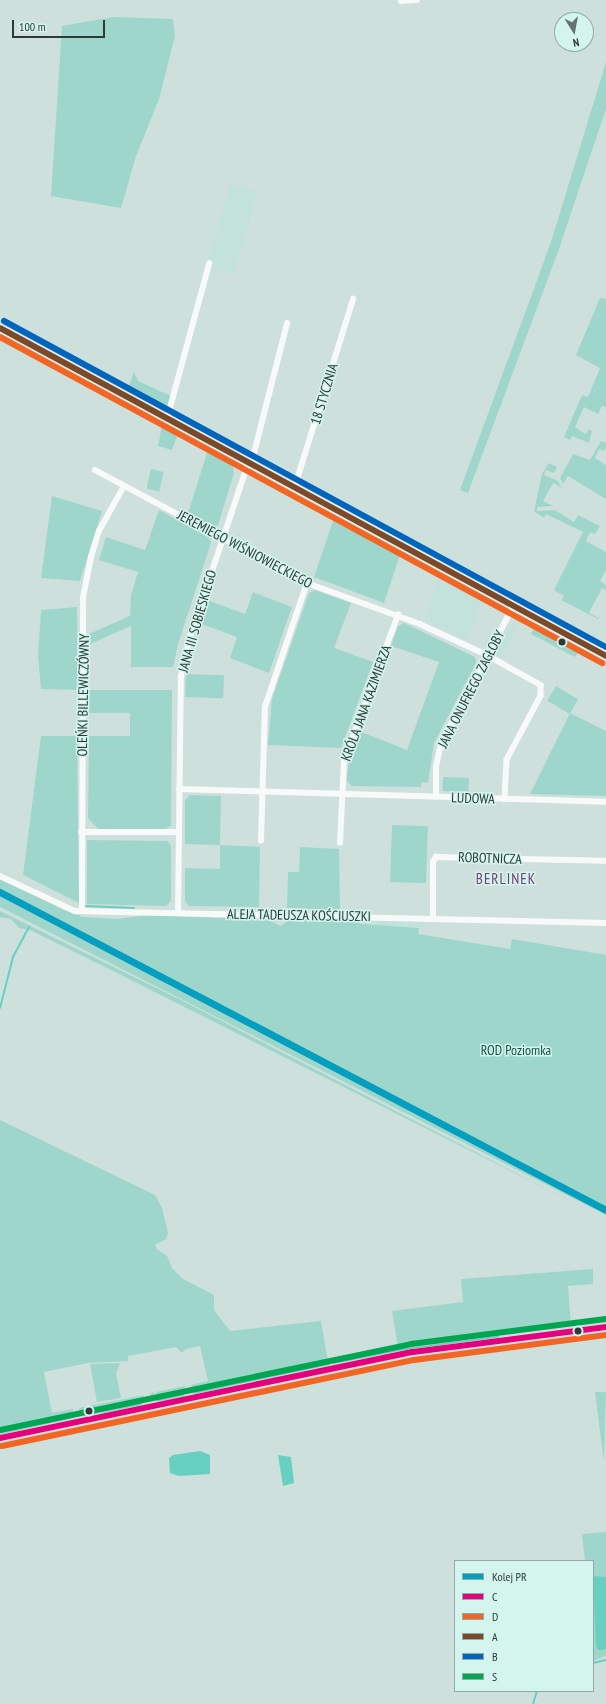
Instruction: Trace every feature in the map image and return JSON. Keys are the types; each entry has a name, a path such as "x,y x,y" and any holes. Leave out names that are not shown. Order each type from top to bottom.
{"main road":[{"path":"0,328 294,489 604,655"}],"street":[{"path":"401,1 417,0"},
{"path":"167,419 209,264"},
{"name":"18 STYCZNIA","path":"294,489 353,299"},
{"path":"250,464 287,324"},
{"name":"JANA III SOBIESKIEGO","path":"178,912 182,670 222,538 250,464"},
{"name":"JEREMIEGO WIŚNIOWIECKIEGO","path":"95,470 307,583 398,615 487,656 538,684 542,690 507,760 505,800"},
{"name":"OLEŃKI BILLEWICZÓWNY","path":"82,912 81,832 85,583 91,557 104,521 124,486"},
{"path":"261,841 265,707 307,583"},
{"name":"JANA ONUFREGO ZAGŁOBY","path":"436,797 436,767 441,743 513,607"},
{"name":"KRÓLA JANA KAZIMIERZA","path":"341,793 346,752 398,615"},
{"path":"604,655 606,646"},
{"name":"LUDOWA","path":"179,789 606,802"},
{"path":"340,843 341,793"},
{"path":"81,832 179,832"},
{"name":"ROBOTNICZA","path":"433,918 433,862 436,857 606,861"},
{"name":"ALEJA TADEUSZA KOŚCIUSZKI","path":"0,876 70,910 82,912 178,912 606,923"},
{"path":"0,1438 413,1352 606,1327"}],"shaded area":[{"path":"230,184 258,192 234,275 206,267"},
{"path":"439,577 483,601 467,640 425,620"},
{"path":"516,617 521,620 502,659 495,654"},
{"path":"378,920 425,921 425,927 389,928 365,925 365,922 378,922"},
{"path":"200,1451 210,1455 210,1474 179,1476 170,1473 169,1458 173,1455"},
{"path":"278,1455 291,1457 294,1483 283,1486"},
{"path":"594,1576 606,1577 606,1649 598,1650 596,1646"}],"green space":[{"path":"113,17 173,19 175,36 159,99 136,156 121,208 51,196 62,26"},
{"path":"606,62 606,109 559,249 468,493 460,490 551,242"},
{"path":"600,298 606,299 606,407 602,406 598,414 584,407 575,427 585,434 589,430 592,431 589,443 572,436 570,440 564,437 582,395 588,397 600,368 576,355"},
{"path":"134,372 138,381 171,396 166,411 128,389"},
{"path":"162,425 178,434 172,450 158,446"},
{"path":"601,441 606,443 606,448 604,451 599,449 595,458 606,465 606,499 568,476 563,484 560,478 573,454 590,460"},
{"path":"208,450 232,463 234,473 218,525 213,527 188,513"},
{"path":"549,463 557,467 554,473 546,470 544,475 558,481 562,488 553,483 543,501 553,506 537,507 537,511 555,510 574,522 578,515 600,526 595,534 590,532 586,541 606,552 606,570 600,581 606,585 606,590 602,588 589,613 598,618 603,612 598,619 561,600 564,596 554,590 583,532 546,514 544,518 534,511 542,474"},
{"path":"151,469 164,472 159,491 147,488"},
{"path":"52,496 102,511 80,581 41,578"},
{"path":"159,510 208,537 211,543 178,644 173,667 131,667 131,626 90,644 89,634 130,616 131,595 138,572 99,560 106,537 145,550"},
{"path":"333,521 400,555 384,603 314,577"},
{"path":"315,590 351,603 334,648 373,662 341,748 268,745 272,699 309,593"},
{"path":"253,592 292,607 269,673 230,658 237,637 199,623 207,600 245,614"},
{"path":"77,607 78,690 41,689 38,656 41,610"},
{"path":"562,621 594,639 592,643 552,622"},
{"path":"404,623 475,657 476,663 434,743 428,783 421,782 421,787 352,786 347,781 348,766 359,731 407,750 439,662 391,646 398,626"},
{"path":"535,626 562,647 563,645 579,651 575,657 531,634"},
{"path":"186,674 224,675 223,698 185,697"},
{"path":"556,686 578,699 570,714 547,701"},
{"path":"89,690 172,690 171,825 166,829 98,829 88,818 89,736 130,736 130,713 89,713"},
{"path":"570,713 606,731 606,796 530,794"},
{"path":"41,736 77,736 79,903 23,875"},
{"path":"443,777 469,778 468,792 443,791"},
{"path":"190,795 221,796 220,845 185,844 185,800"},
{"path":"392,825 428,826 426,883 390,882"},
{"path":"87,840 167,841 171,845 171,901 166,906 87,904"},
{"path":"220,845 260,847 259,907 189,906 185,901 185,868 220,869"},
{"path":"300,847 339,849 340,910 287,908 288,872 299,872"},
{"name":"ROD Poziomka","path":"0,878 66,911 84,917 117,919 149,915 268,920 281,926 286,922 286,918 358,919 361,924 419,928 418,934 510,949 512,939 606,955 606,1207 0,889"},
{"path":"0,893 606,1211 606,1215 0,907"},
{"path":"0,911 181,1000 574,1203 113,971 30,930 19,928 11,919 0,917"},
{"path":"0,1120 155,1195 162,1208 168,1233 166,1239 155,1245 157,1249 167,1256 172,1268 183,1279 214,1295 214,1310 230,1331 321,1321 328,1362 224,1384 225,1388 193,1395 191,1385 208,1381 200,1346 186,1349 182,1353 176,1347 128,1356 128,1361 88,1363 44,1372 52,1413 73,1409 73,1418 0,1435"},
{"path":"593,1269 593,1284 568,1286 571,1326 398,1348 392,1311 463,1302 461,1279"},
{"path":"120,1363 116,1373 121,1398 97,1402 90,1364"},
{"path":"185,1386 184,1397 160,1402 151,1399 150,1394 154,1392 156,1398 156,1392"},
{"path":"595,1392 606,1392 604,1462"},
{"path":"144,1395 142,1405 102,1414 101,1412 84,1416 80,1414 79,1408"},
{"path":"606,1532 606,1656 594,1661 594,1560 585,1560 582,1534"}],"waterway":[{"path":"86,906 134,908"},
{"path":"0,1008 13,957 29,927"},
{"path":"333,1363 399,1350 498,1337"},
{"path":"196,1392 329,1364"},
{"path":"157,1400 183,1394"},
{"path":"86,1414 139,1404"},
{"path":"0,1432 69,1418"},
{"path":"594,1663 606,1660"},
{"path":"533,1704 537,1692"}],"rail line":[{"name":"PR","path":"0,892 606,1210"}],"transit line":[{"name":"B","path":"4,321 606,647"},
{"name":"A","path":"0,328 606,656"},
{"name":"D","path":"0,337 602,663"},
{"name":"S","path":"0,1430 411,1344 605,1319"},
{"name":"C","path":"0,1438 413,1352 606,1327"},
{"name":"D","path":"2,1446 414,1360 606,1335"}],"district":[{"name":"BERLINEK","path":"506,879"}]}
